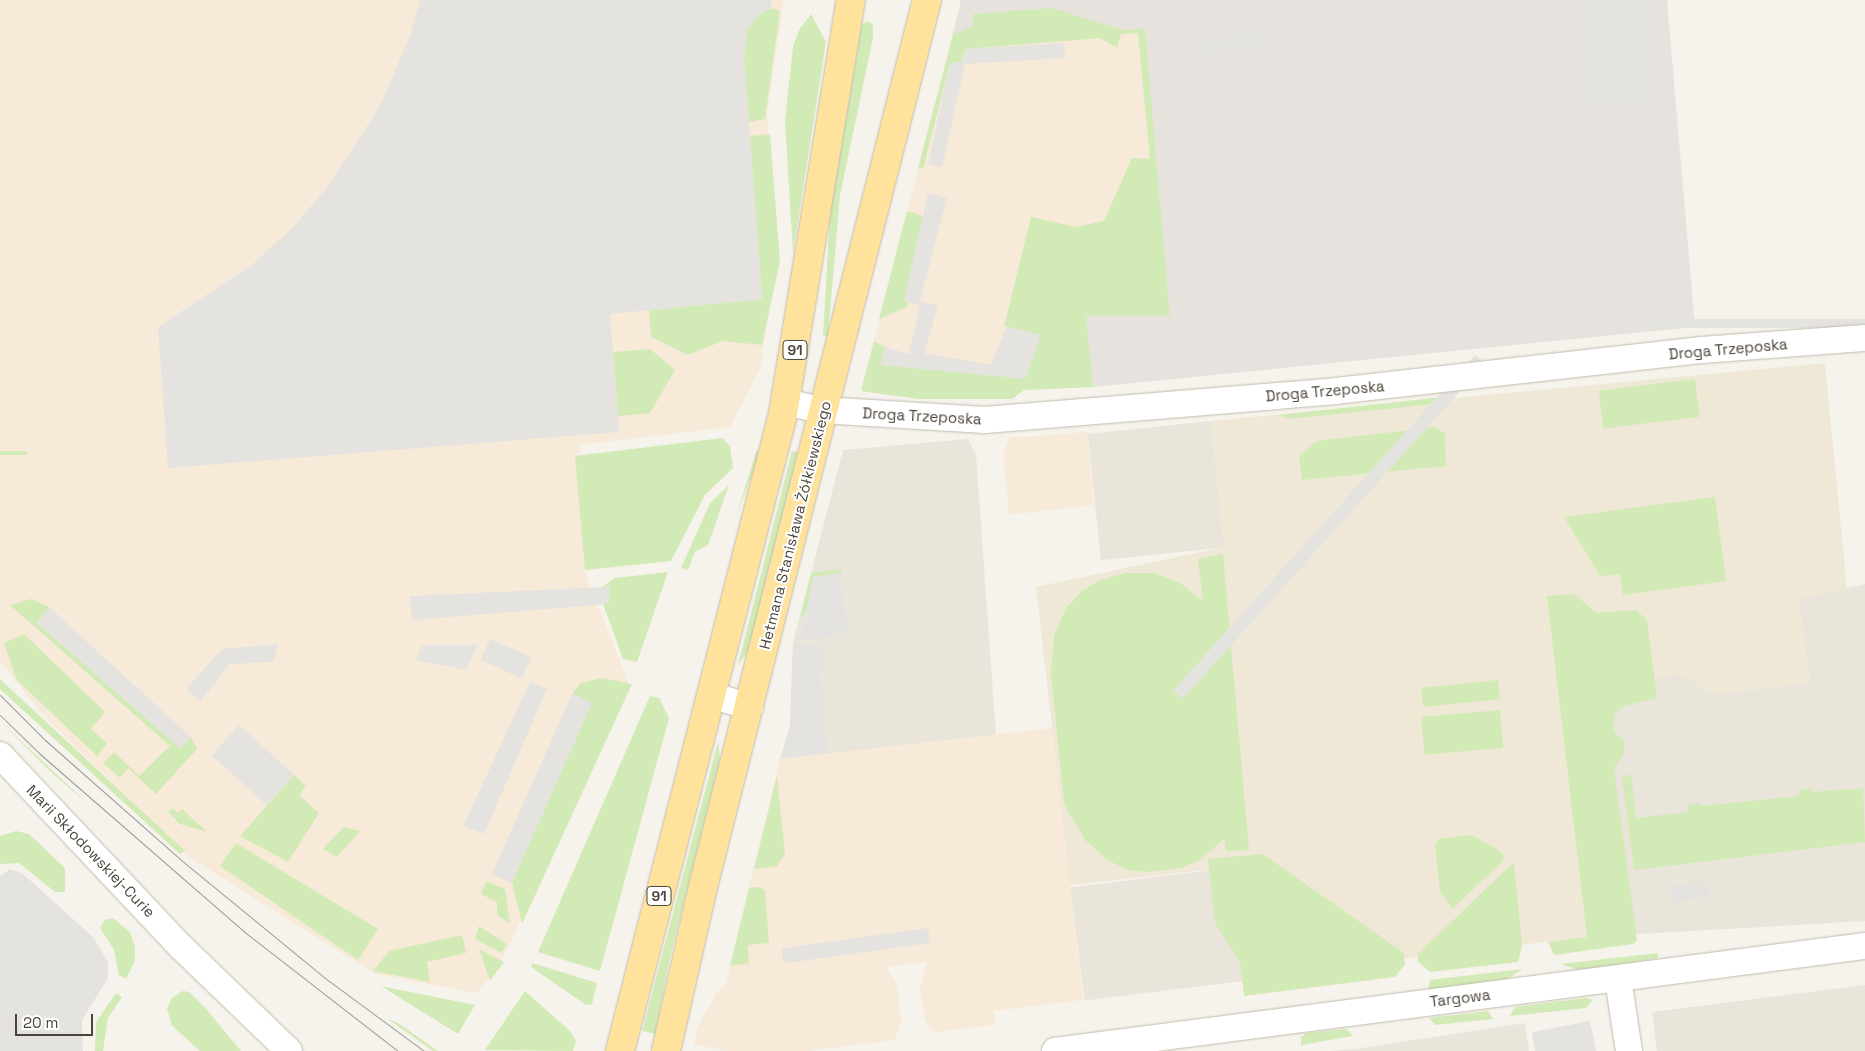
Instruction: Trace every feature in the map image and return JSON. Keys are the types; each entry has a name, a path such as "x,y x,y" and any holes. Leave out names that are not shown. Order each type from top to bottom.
{"main road":[{"name":"91","path":"620,1047 786,402 851,0"},
{"name":"Hetmana Stanisława Żółkiewskiego","path":"666,1051 704,883 750,707 822,410 927,0"}],"street":[{"name":"Droga Trzeposka","path":"786,402 822,410 985,420 1336,391 1701,350 1865,338"},
{"path":"711,695 750,707"},
{"name":"Marii Skłodowskiej-Curie","path":"0,755 181,947 289,1051"},
{"name":"Targowa","path":"1055,1051 1865,946"},
{"path":"1618,979 1629,1051"}],"shaded area":[{"path":"0,0 784,0 767,112 777,262 760,369 730,427 579,445 587,578 630,686 499,967 477,993 375,974 189,857 46,718 0,661"},
{"path":"420,0 772,0 771,8 758,15 747,30 744,58 762,299 610,314 619,432 168,468 158,327 253,264 293,227 325,190 379,108 410,36"},
{"path":"961,0 1667,0 1695,327 1093,387 1085,315 1170,316 1145,28 950,46"},
{"path":"1579,0 1660,0 1660,107 1579,107"},
{"path":"1145,28 1170,316 1086,316 1093,387 1024,390 1012,399 919,399 861,391 950,46"},
{"path":"1267,30 1269,49 1190,57 1188,38"},
{"path":"1064,43 1065,58 965,64 942,167 928,164 950,63 961,62 966,49"},
{"path":"928,193 947,198 920,301 938,306 924,353 991,365 1007,326 1041,335 1025,379 881,365 885,347 909,354 920,306 904,300"},
{"path":"1639,319 1865,319 1865,328 1639,328"},
{"path":"1475,355 1485,364 1183,699 1173,690"},
{"path":"1825,363 1847,590 1798,598 1810,683 1712,694 1679,673 1560,694 1587,937 1274,974 1261,864 1070,885 1036,587 1224,547 1211,421"},
{"path":"1211,421 1224,547 1101,560 1088,434"},
{"path":"1087,432 1094,505 1009,515 1003,453 1009,438"},
{"path":"968,439 976,455 996,735 781,759 790,725 793,643 843,450"},
{"path":"840,573 848,632 814,640 801,638 813,577"},
{"path":"1865,584 1865,921 1587,937 1560,694 1680,673 1712,694 1810,683 1798,598"},
{"path":"610,587 609,604 412,620 410,596"},
{"path":"49,607 191,737 181,749 37,623"},
{"path":"490,639 531,657 522,678 481,660"},
{"path":"793,643 823,645 826,666 819,667 828,753 780,759 790,725"},
{"path":"278,644 273,662 230,664 200,702 186,689 222,649"},
{"path":"422,645 478,645 466,670 416,660"},
{"path":"530,682 547,689 484,834 463,826"},
{"path":"572,694 592,703 512,883 492,874"},
{"path":"239,725 294,775 267,805 212,755"},
{"path":"1053,728 1083,1000 994,1011 995,1025 934,1032 925,1020 920,990 926,962 886,967 897,985 901,1023 895,1040 807,1051 726,1051 694,1044 697,1028 717,992 726,983 780,759"},
{"path":"1261,864 1275,977 1084,1001 1070,887"},
{"path":"10,869 22,873 93,937 108,962 108,978 82,1020 83,1051 0,1051 0,876"},
{"path":"1707,881 1709,898 1671,903 1669,886"},
{"path":"928,928 930,943 784,963 781,949"},
{"path":"1865,985 1865,1051 1657,1051 1652,1012"},
{"path":"1590,1021 1596,1051 1535,1051 1532,1032"},
{"path":"1525,1023 1529,1051 1332,1051 1355,1049"}],"green space":[{"path":"771,8 780,11 765,119 749,122 744,58 747,30 758,15"},
{"path":"1052,8 1123,30 1145,28 1170,316 1086,316 1093,387 1024,390 1012,399 919,399 861,391 874,341 885,347 881,364 1025,378 1007,326 1004,327 1031,217 1076,227 1104,221 1132,158 1150,159 1138,33 1121,34 1117,48 1100,38 966,49 961,62 950,64 923,169 918,168 953,35 973,26 973,14"},
{"path":"811,14 826,42 793,253 785,121 793,46 799,30"},
{"path":"868,21 873,25 873,38 840,195 828,336 823,336 830,215 862,24"},
{"path":"770,134 780,261 762,345 723,341 688,355 651,337 649,310 762,299 750,136"},
{"path":"907,211 923,216 907,307 879,319"},
{"path":"650,349 675,370 650,413 618,416 613,352"},
{"path":"1695,379 1700,417 1603,429 1599,391"},
{"path":"1451,396 1444,403 1289,419 1278,415"},
{"path":"1435,427 1445,434 1446,466 1302,480 1299,456 1317,441"},
{"path":"722,438 730,446 733,468 705,495 671,561 585,570 575,456"},
{"path":"757,449 760,454 736,517"},
{"path":"0,451 27,451 27,455 0,455"},
{"path":"792,451 798,452 749,650 738,665"},
{"path":"729,485 708,545 695,552 688,570 681,568 710,503"},
{"path":"1715,497 1726,581 1623,595 1620,574 1600,576 1564,517"},
{"path":"1223,554 1249,850 1226,851 1224,839 1200,860 1181,868 1149,872 1127,870 1108,860 1086,841 1064,804 1051,673 1054,636 1066,608 1082,591 1098,581 1126,573 1154,573 1179,582 1203,601 1198,559"},
{"path":"842,569 842,573 813,577 807,613 800,617 811,573"},
{"path":"668,572 637,662 623,659 598,590 615,578"},
{"path":"1574,594 1597,613 1636,610 1647,620 1657,698 1624,706 1614,714 1614,732 1624,740 1624,753 1614,768 1637,940 1633,944 1554,955 1548,942 1587,937 1547,596"},
{"path":"31,599 49,607 37,623 181,748 191,737 197,749 156,794 128,768 120,778 103,763 114,752 139,776 170,746 10,605"},
{"path":"24,634 105,712 91,729 107,743 97,756 17,680 4,643"},
{"path":"602,678 632,684 522,924 511,878 591,703 572,694 581,683"},
{"path":"0,679 185,851 180,854 0,689"},
{"path":"1498,680 1500,699 1423,707 1421,688"},
{"path":"650,696 659,698 669,718 600,971 538,952"},
{"path":"1500,710 1503,748 1425,755 1421,717"},
{"path":"0,721 88,804 52,773"},
{"path":"718,742 720,759 670,958 655,1034 642,1031"},
{"path":"1631,774 1636,818 1688,812 1688,805 1700,803 1701,806 1799,796 1799,790 1811,788 1812,792 1863,788 1865,842 1634,870 1622,777"},
{"path":"294,775 306,786 299,795 319,813 288,862 240,836"},
{"path":"777,776 785,854 777,866 754,869"},
{"path":"172,808 178,813 182,809 207,832 180,824 168,812"},
{"path":"344,827 360,831 337,857 323,849"},
{"path":"16,831 29,834 65,868 65,892 55,892 19,863 0,864 0,836"},
{"path":"1472,835 1503,853 1503,861 1452,909 1440,891 1435,846 1438,839"},
{"path":"236,843 378,929 358,960 220,866"},
{"path":"1263,854 1404,953 1405,964 1395,977 1244,996 1240,962 1215,923 1208,859"},
{"path":"1514,862 1522,946 1518,962 1430,972 1418,962 1418,954"},
{"path":"486,881 505,889 510,924 497,915 497,902 481,894"},
{"path":"760,887 765,891 769,943 748,945 749,963 730,966 749,888"},
{"path":"113,918 130,932 135,947 135,961 126,979 119,975 114,950 100,928 105,920"},
{"path":"479,926 507,944 502,953 475,939"},
{"path":"462,935 466,953 427,962 430,982 373,971 389,951"},
{"path":"479,949 504,962 490,981"},
{"path":"1658,953 1658,958 1581,971 1561,964"},
{"path":"532,963 597,983 592,1004 586,1005 531,967"},
{"path":"1523,969 1505,980 1428,989 1430,980"},
{"path":"381,986 475,1005 458,1034"},
{"path":"183,991 189,992 207,1010 241,1051 200,1051 172,1025 167,1009 172,998"},
{"path":"525,991 570,1031 576,1041 573,1051 485,1050"},
{"path":"116,993 122,997 108,1018 103,1051 95,1051 96,1022"},
{"path":"1586,998 1593,1000 1586,1008 1510,1016 1515,1007"},
{"path":"1488,1011 1493,1019 1435,1025 1429,1018"},
{"path":"388,1019 398,1023 438,1051 433,1051"},
{"path":"1347,1029 1353,1036 1301,1045 1301,1037 1307,1033"}],"tram line":[{"path":"0,695 45,740 181,860 329,981 424,1051"},
{"path":"0,715 40,754 247,934 398,1051"}]}
